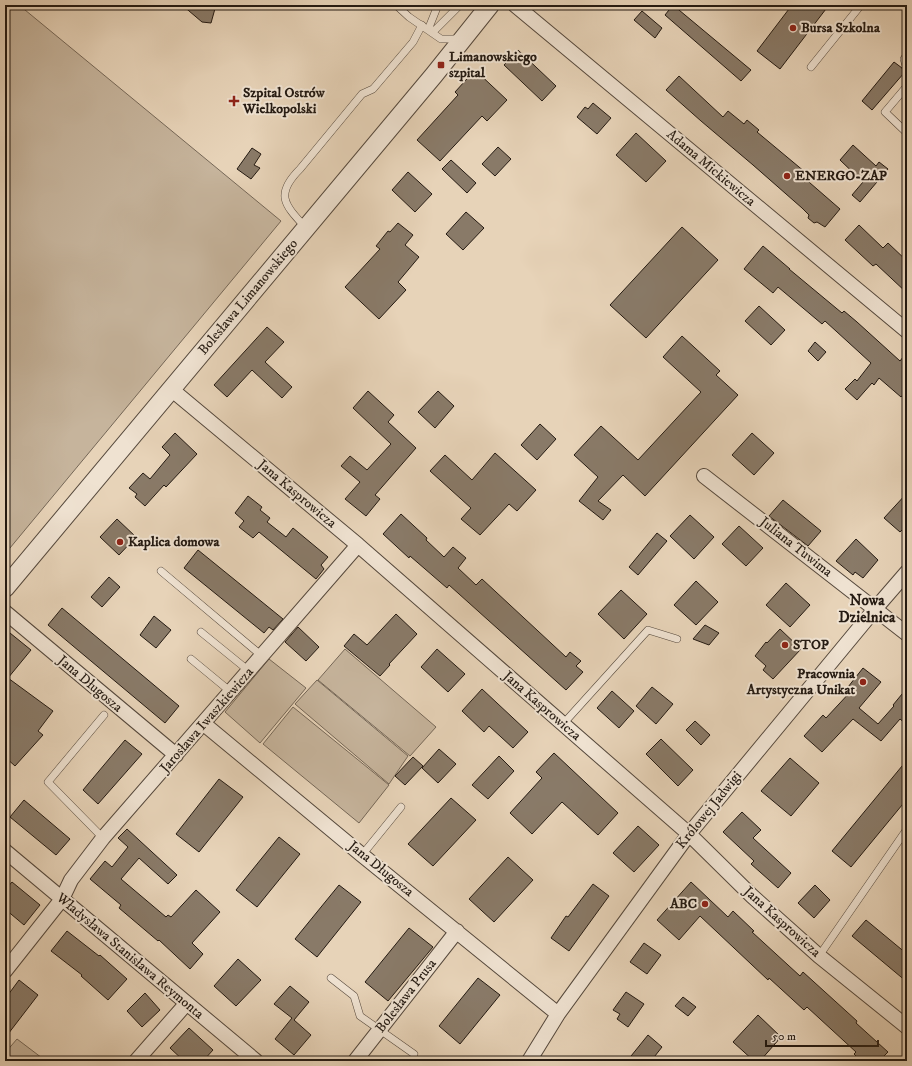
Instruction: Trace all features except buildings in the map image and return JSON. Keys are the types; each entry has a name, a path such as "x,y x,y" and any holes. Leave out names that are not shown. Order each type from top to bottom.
{"street":[{"name":"Bolesława Limanowskiego","path":"5,588 434,75 490,5"},
{"name":"Adama Mickiewicza","path":"515,5 907,331"},
{"name":"Jana Kasprowicza","path":"171,389 358,545 688,834 752,896 819,956 907,1028"},
{"name":"Juliana Tuwima","path":"704,476 907,634"},
{"name":"Jarosława Iwaszkiewicza","path":"5,972 62,899 71,880 103,838 204,724 358,545"},
{"name":"Królowej Jadwigi","path":"528,1061 558,1014 688,834 875,608 907,572"},
{"name":"Jana Długosza","path":"5,612 176,755"},
{"name":"Jana Długosza","path":"204,724 362,855 558,1014"},
{"name":"Władysława Stanisława Reymonta","path":"5,851 186,1004 256,1061"},
{"name":"Bolesława Prusa","path":"355,1061 457,931"},
{"path":"136,1061 186,1004"}],"lane":[{"path":"396,5 442,39 462,39"},
{"path":"430,31 438,5"},
{"path":"430,31 460,5"},
{"path":"811,67 861,5"},
{"path":"306,228 289,210 285,189 289,180 300,169 362,94 373,89 387,73 413,42 422,25"},
{"path":"907,56 904,59 907,69"},
{"path":"907,86 885,112 907,133"},
{"path":"161,571 262,656"},
{"path":"563,724 648,630 677,639"},
{"path":"201,632 249,671"},
{"path":"192,660 231,692"},
{"path":"103,838 48,782 104,714"},
{"path":"362,855 401,807"},
{"path":"819,956 907,828"},
{"path":"330,978 354,996 360,1016 414,1054"}],"shaded area":[{"path":"5,5 19,5 281,221 5,554"},
{"path":"345,649 436,727 410,756 318,680"},
{"path":"269,659 306,688 260,743 225,712"},
{"path":"317,680 408,756 389,784 295,704"},
{"path":"293,707 389,785 359,823 263,744"},
{"path":"17,1039 46,1061 5,1061 5,1053"}],"place":[{"name":"Bursa Szkolna","path":"793,28"},
{"name":"Limanowskiego szpital","path":"441,65"},
{"name":"Szpital Ostrów Wielkopolski","path":"234,101"},
{"name":"ENERGO-ZAP","path":"787,176"},
{"name":"Kaplica domowa","path":"120,542"},
{"name":"STOP","path":"785,645"},
{"name":"Pracownia Artystyczna Unikat","path":"863,682"},
{"name":"ABC","path":"705,904"}],"district":[{"name":"Nowa Dzielnica","path":"867,608"}]}
